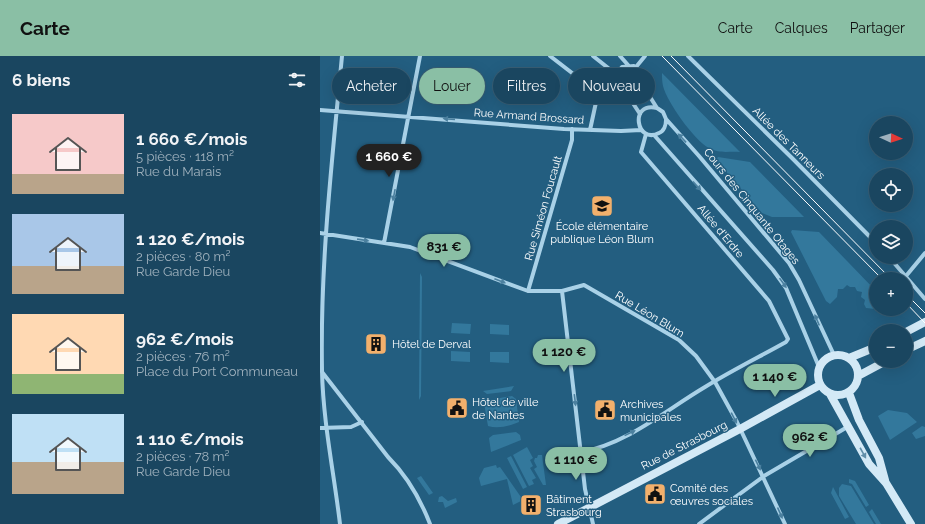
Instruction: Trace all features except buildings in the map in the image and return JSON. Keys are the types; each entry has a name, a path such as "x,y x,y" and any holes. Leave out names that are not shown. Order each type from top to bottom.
{"main road":[{"path":"913,328 925,322"},
{"path":"913,347 925,341"},
{"path":"869,349 848,358 834,355 826,358 819,367 817,373 820,385 830,394 869,464 886,482 911,524"},
{"path":"830,394 841,396 849,393 855,386 858,376 856,367 848,358"},
{"path":"858,376 873,368"},
{"name":"Rue de Strasbourg","path":"558,524 740,429 820,385"},
{"path":"849,393 859,420 879,458 886,482"}],"street":[{"path":"340,524 322,372 321,325 322,233 342,56"},
{"path":"384,243 420,56"},
{"path":"550,56 598,93 590,130"},
{"path":"593,56 608,68"},
{"path":"620,56 628,65 636,67 645,56"},
{"name":"Allée des Tanneurs","path":"688,56 869,236"},
{"path":"620,68 628,65"},
{"path":"634,104 640,114"},
{"name":"Cours des Cinquante Otages","path":"654,104 663,112 666,119 789,263 799,280 834,355"},
{"path":"657,108 647,108 640,114 638,122 641,130 646,134 654,135 663,130 666,119"},
{"name":"Rue Armand Brossard","path":"320,110 337,110 572,129 621,131 641,130"},
{"name":"Rue Siméon Foucault","path":"528,291 572,140 572,129"},
{"name":"Allée d'Erdre","path":"646,134 641,152 769,301 788,339 786,342 715,382"},
{"path":"654,135 773,270 786,288 819,367"},
{"path":"322,233 410,247 528,291"},
{"path":"909,272 925,253"},
{"path":"896,264 903,272"},
{"path":"913,284 925,299"},
{"name":"Rue Léon Blum","path":"528,291 562,291 584,285 679,340 696,356 715,382 764,476 785,524"},
{"path":"562,291 581,452 589,507 594,524"},
{"path":"322,372 388,457 401,469 423,504 430,524"},
{"path":"581,452 599,448 642,428 715,382"},
{"path":"320,428 328,429 351,427 362,422"},
{"path":"700,524 764,476 849,426"}],"shaded area":[{"path":"662,73 740,152 721,152 713,150 703,144 696,137 675,111 663,86"},
{"path":"718,157 750,162 804,217 772,217 762,213 716,160"},
{"path":"792,230 819,232 869,284 869,308 866,308 864,304 865,300 861,297 862,292 857,291 855,287 850,287 847,285 843,289 838,289 837,297 830,304 826,301 791,232"},
{"path":"420,273 422,277 421,396 419,400"},
{"path":"452,323 471,324 470,334 451,333"},
{"path":"490,324 509,325 509,335 490,334"},
{"path":"451,351 470,352 470,362 451,361"},
{"path":"490,352 509,352 509,363 490,362"},
{"path":"514,386 511,391 487,394 483,391"},
{"path":"512,396 516,399 519,422 504,427 488,426 484,403 488,400"},
{"path":"888,410 907,413 917,422 890,440 878,416"},
{"path":"922,426 925,427 925,436 916,439 912,433"},
{"path":"516,432 520,435 521,440 491,452 489,438 493,435"},
{"path":"527,447 533,458 530,460 533,466 530,468 536,478 532,480 534,484 529,486 513,455"},
{"path":"538,455 542,455 546,485 543,485 534,469 537,467 534,461"},
{"path":"511,456 527,487 523,489 507,458"},
{"path":"496,465 497,468 500,467 523,500 513,505 507,479 481,486 479,478 484,468"},
{"path":"421,476 433,493 429,495 417,478"},
{"path":"849,479 855,481 869,505 866,507 852,484 849,483"},
{"path":"842,484 851,486 874,524 856,524 839,496 839,488"},
{"path":"833,487 849,517 845,519 831,493"},
{"path":"442,496 448,501 456,498 457,502 445,508 443,502 438,502 439,497"},
{"path":"872,509 881,524 876,524 869,512"}],"tram line":[{"path":"662,56 875,272"},
{"path":"671,56 884,272"},
{"path":"913,301 925,313"},
{"path":"913,310 925,323"}],"place":[{"name":"École élémentaire publique Léon Blum","path":"602,206"},
{"name":"Hôtel de Derval","path":"376,344"},
{"name":"Hôtel de ville de Nantes","path":"457,408"},
{"name":"Archives municipales","path":"605,410"},
{"name":"Comité des œuvres sociales","path":"655,494"},
{"name":"Bâtiment Strasbourg","path":"531,505"}]}
